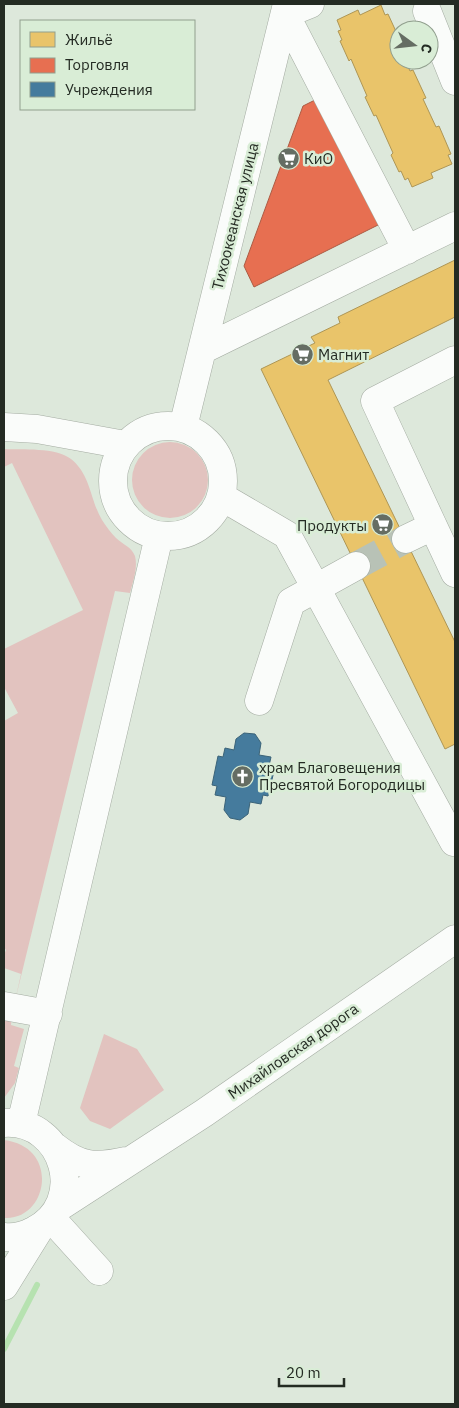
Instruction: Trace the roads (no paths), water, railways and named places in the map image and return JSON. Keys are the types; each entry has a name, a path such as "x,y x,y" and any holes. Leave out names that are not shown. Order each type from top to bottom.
{"street":[{"path":"310,4 286,9 407,250"},
{"path":"432,6 455,81"},
{"name":"Тихоокеанская улица","path":"183,427 286,9"},
{"path":"202,350 455,226"},
{"path":"455,360 374,401 455,573"},
{"path":"167,426 183,427 202,437 217,454 224,475 222,497 212,516 197,530 177,536 159,536 137,528 122,513 113,493 114,468 126,445 137,435 152,428 167,426"},
{"path":"4,427 37,429 126,445"},
{"path":"222,497 286,535 446,807 454,842"},
{"path":"406,539 433,526"},
{"path":"13,1123 48,1014 159,536"},
{"path":"259,701 291,602 356,566"},
{"name":"Михайловская дорога","path":"4,1286 50,1218 130,1161 204,1113 455,939"},
{"path":"4,1006 48,1014"},
{"name":"Михайловская дорога","path":"13,1123 36,1130 68,1158 92,1166 104,1166 130,1161"},
{"path":"4,1237 25,1235 50,1218 64,1189 64,1170 61,1158 55,1147"},
{"path":"50,1218 100,1271"}],"waterway":[{"path":"4,1349 37,1285"}],"tunnel":[{"path":"356,566 406,539"}],"place":[{"name":"КиО","path":"288,158"},
{"name":"Магнит","path":"302,354"},
{"name":"Продукты","path":"383,525"},
{"name":"храм Благовещения Пресвятой Богородицы","path":"243,776"}]}
